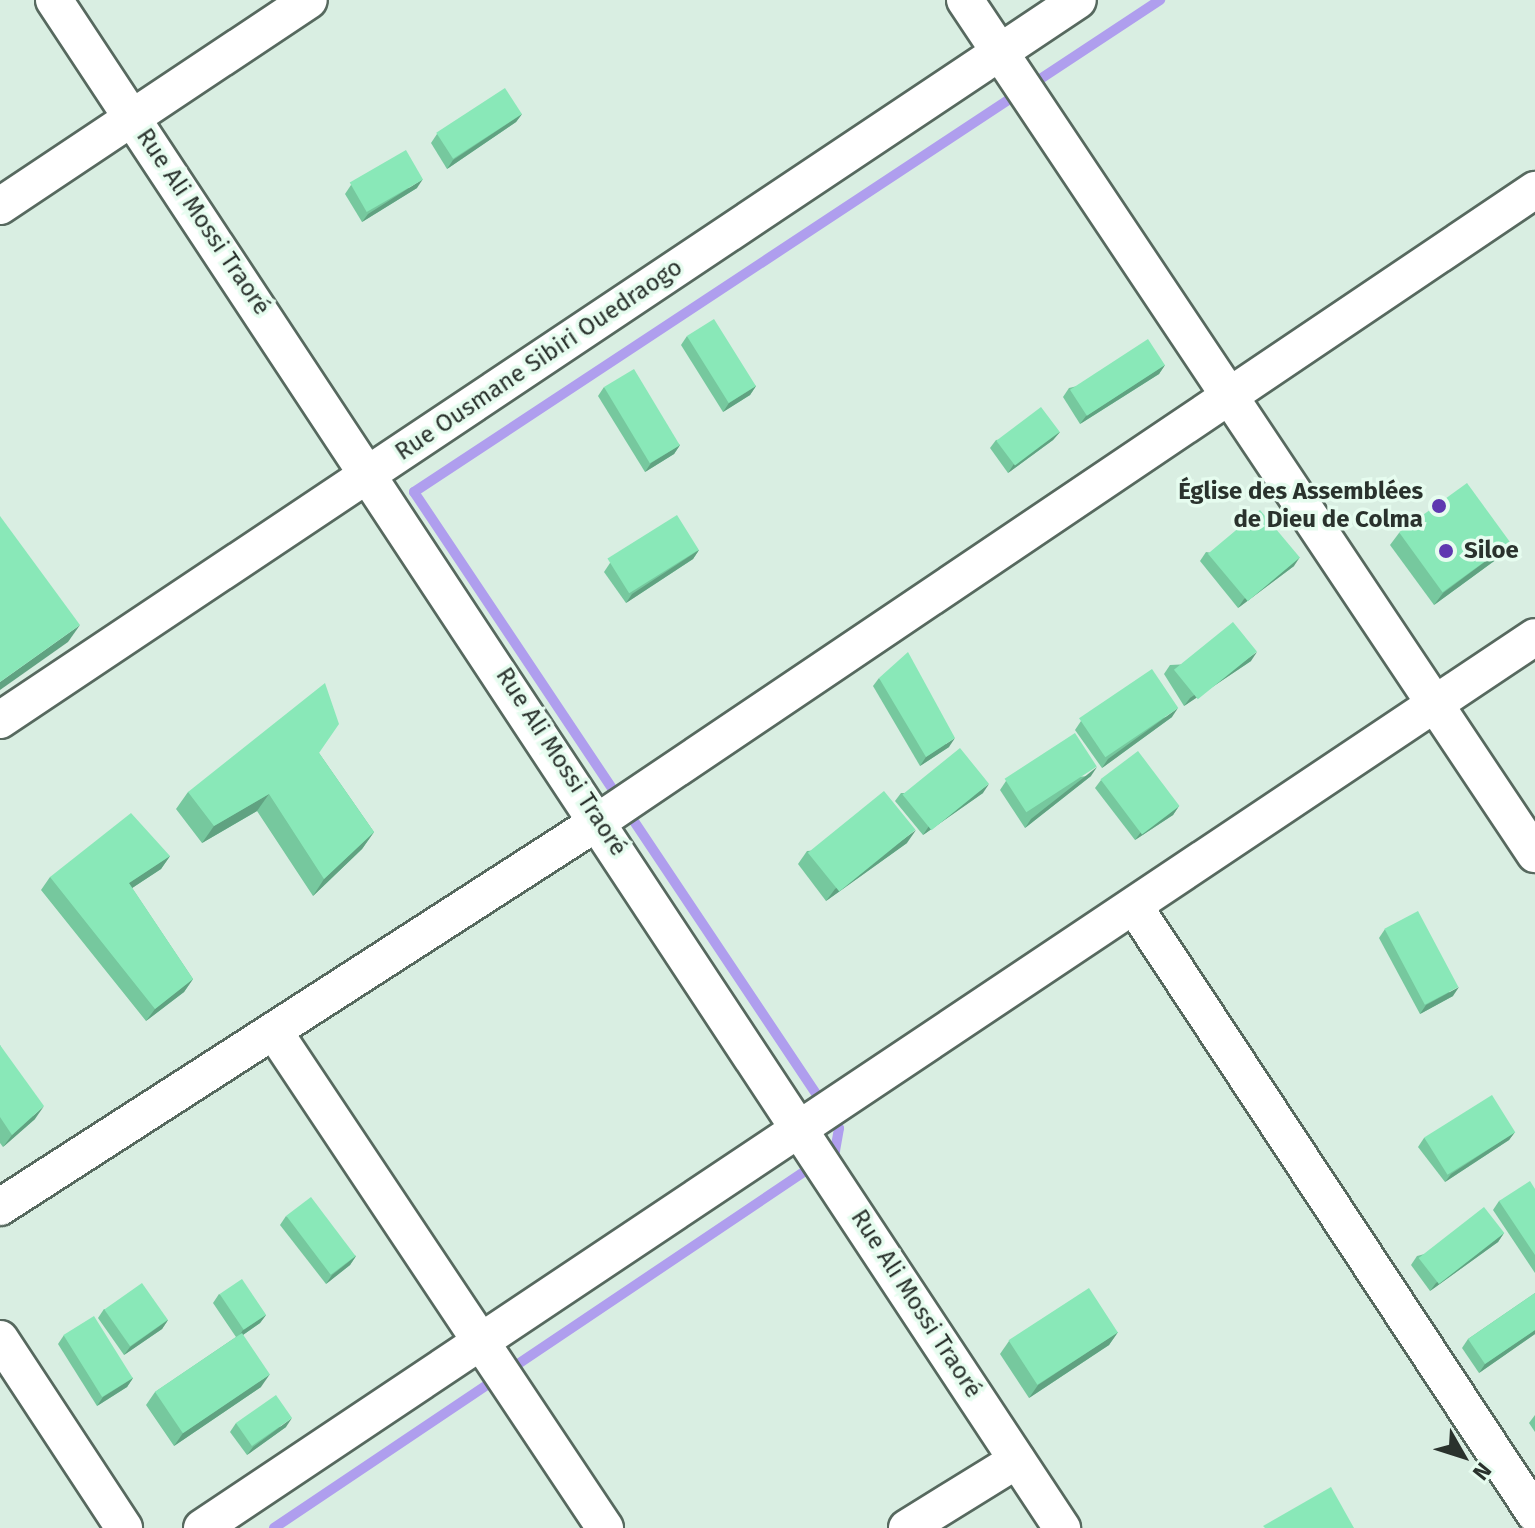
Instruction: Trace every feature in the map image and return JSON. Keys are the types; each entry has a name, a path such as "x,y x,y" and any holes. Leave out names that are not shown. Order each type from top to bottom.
{"street":[{"name":"Rue Ali Mossi Traoré","path":"54,0 371,472 1062,1528"},
{"path":"0,206 309,0"},
{"path":"965,0 1230,392 1535,854"},
{"name":"Rue Ousmane Sibiri Ouedraogo","path":"0,720 1078,0"},
{"path":"0,1207 275,1033 599,821 1230,392 1535,190"},
{"path":"202,1528 1535,637"},
{"path":"1134,906 1535,1514"},
{"path":"275,1033 485,1339 605,1528"},
{"path":"0,1339 124,1528"},
{"path":"907,1528 1017,1460"}],"building":[{"path":"505,88 522,114 453,159 436,133"},
{"path":"406,150 423,179 367,212 350,183"},
{"path":"714,319 756,386 729,403 687,336"},
{"path":"1148,339 1165,365 1087,416 1070,390"},
{"path":"634,369 680,445 650,463 604,387"},
{"path":"1041,407 1060,432 1015,465 996,441"},
{"name":"Siloe","path":"1467,483 1510,543 1443,592 1399,532"},
{"path":"1260,510 1300,557 1248,601 1208,554"},
{"path":"677,515 699,550 629,593 607,558"},
{"path":"0,516 80,625 0,682"},
{"path":"1233,622 1257,652 1198,699 1174,670"},
{"path":"908,652 955,738 926,757 879,678"},
{"path":"1152,669 1178,708 1105,757 1079,718"},
{"path":"325,683 339,724 319,753 374,832 324,879 269,794 214,826 188,792"},
{"path":"1075,733 1097,767 1026,812 1005,779"},
{"path":"960,748 989,784 931,830 902,795"},
{"path":"1138,751 1180,806 1142,834 1100,779"},
{"path":"884,791 915,830 839,892 808,853"},
{"path":"131,813 170,856 129,883 193,979 155,1009 50,877"},
{"path":"1418,911 1458,987 1425,1005 1384,929"},
{"path":"0,1045 44,1106 12,1135 0,1117"},
{"path":"1492,1095 1515,1132 1447,1175 1424,1137"},
{"path":"1530,1181 1535,1189 1535,1255 1499,1201"},
{"path":"311,1197 356,1256 331,1275 286,1216"},
{"path":"1484,1207 1504,1233 1439,1284 1419,1258"},
{"path":"242,1279 266,1315 244,1330 220,1294"},
{"path":"142,1283 168,1320 130,1346 104,1309"},
{"path":"1089,1288 1118,1332 1037,1385 1008,1340"},
{"path":"1535,1293 1535,1330 1485,1364 1468,1339"},
{"path":"94,1316 133,1378 102,1397 63,1335"},
{"path":"242,1333 270,1374 183,1433 155,1392"},
{"path":"276,1395 292,1418 252,1446 236,1423"},
{"path":"1331,1487 1354,1528 1263,1526"}],"waterway":[{"path":"274,1528 835,1151 839,1128 414,492 1160,0"}],"place":[{"name":"Église des Assemblées de Dieu de Colma","path":"1439,506"},
{"name":"Siloe","path":"1446,551"}]}
